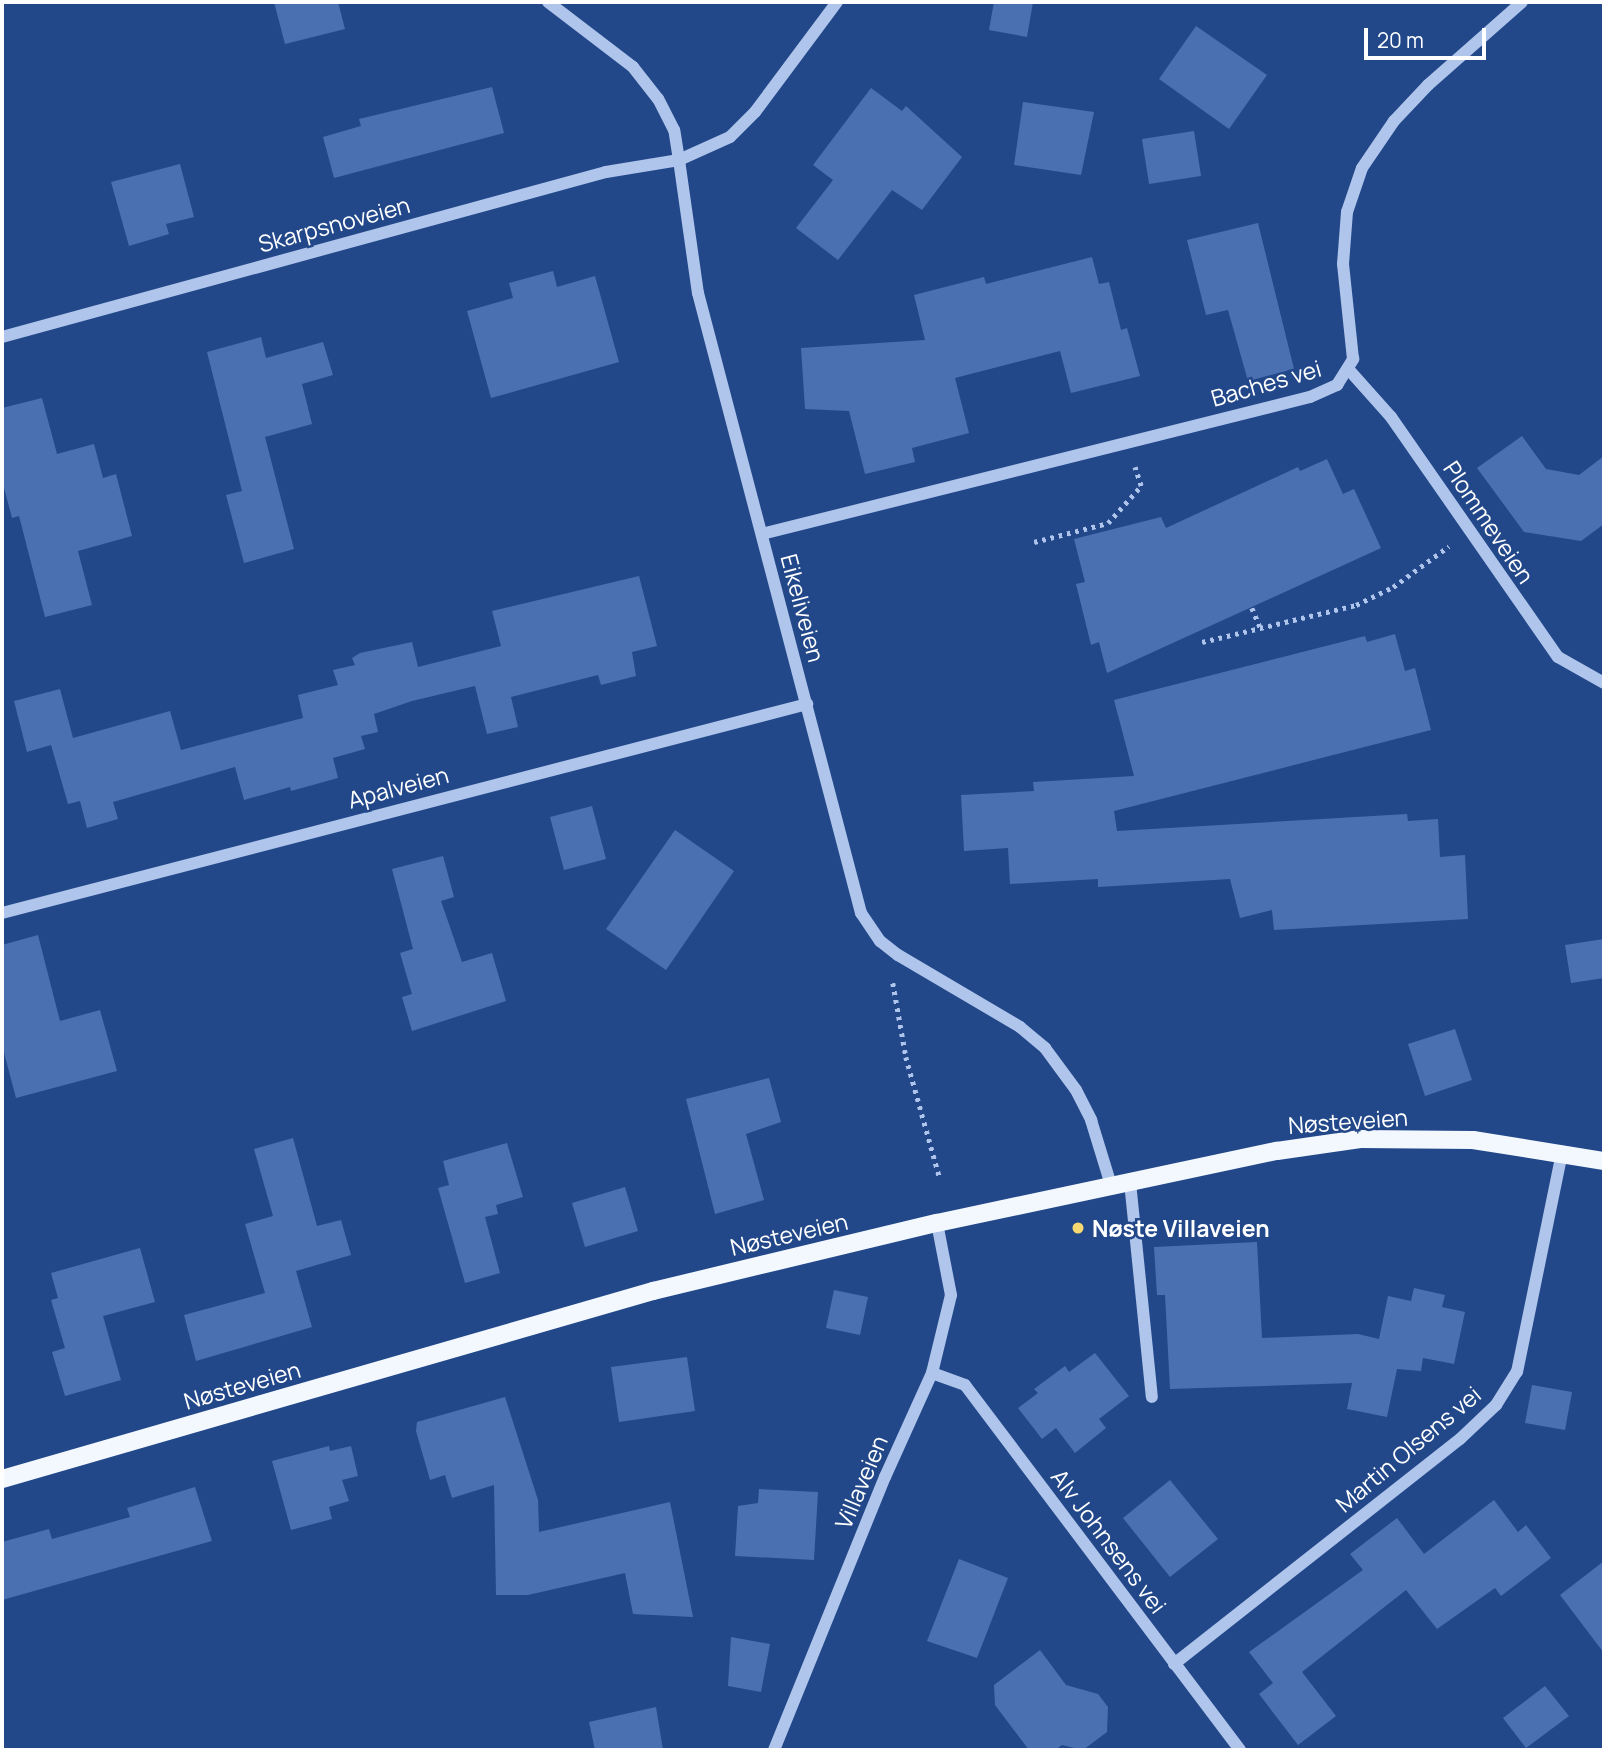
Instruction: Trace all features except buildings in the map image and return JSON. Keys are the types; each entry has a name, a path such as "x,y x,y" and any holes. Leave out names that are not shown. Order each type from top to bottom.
{"main road":[{"name":"Nøsteveien","path":"2,1479 653,1292 937,1223 1277,1151 1360,1139 1473,1140 1562,1152 1604,1161"}],"street":[{"name":"Eikeliveien","path":"548,2 633,67 659,99 674,130 698,293 855,894 880,941"},
{"path":"679,160 730,136 755,112 837,2"},
{"name":"Baches vei","path":"762,534 1310,397 1336,385 1350,371 1353,359 1343,264 1347,212 1362,168 1394,121 1428,85 1522,2"},
{"name":"Skarpsnoveien","path":"2,337 607,172 679,160"},
{"name":"Plommeveien","path":"1350,371 1391,416 1558,657 1604,683"},
{"name":"Apalveien","path":"2,913 807,704"},
{"path":"880,941 1020,1027 1045,1048 1081,1100 1104,1154 1111,1185"},
{"name":"Martin Olsens vei","path":"1174,1664 1449,1448 1496,1405 1517,1372 1562,1152"},
{"path":"1130,1182 1152,1397"},
{"name":"Villaveien","path":"774,1750 885,1477 932,1373 951,1295 937,1223"},
{"name":"Alv Johnsens vei","path":"932,1373 965,1385 1240,1750"}],"path":[{"path":"1034,542 1108,523 1141,486 1128,441"},
{"path":"1202,642 1356,605 1393,587 1470,531"},
{"path":"1252,608 1261,629"},
{"path":"880,941 940,1179"}],"place":[{"name":"Nøste Villaveien","path":"1078,1228"}]}
